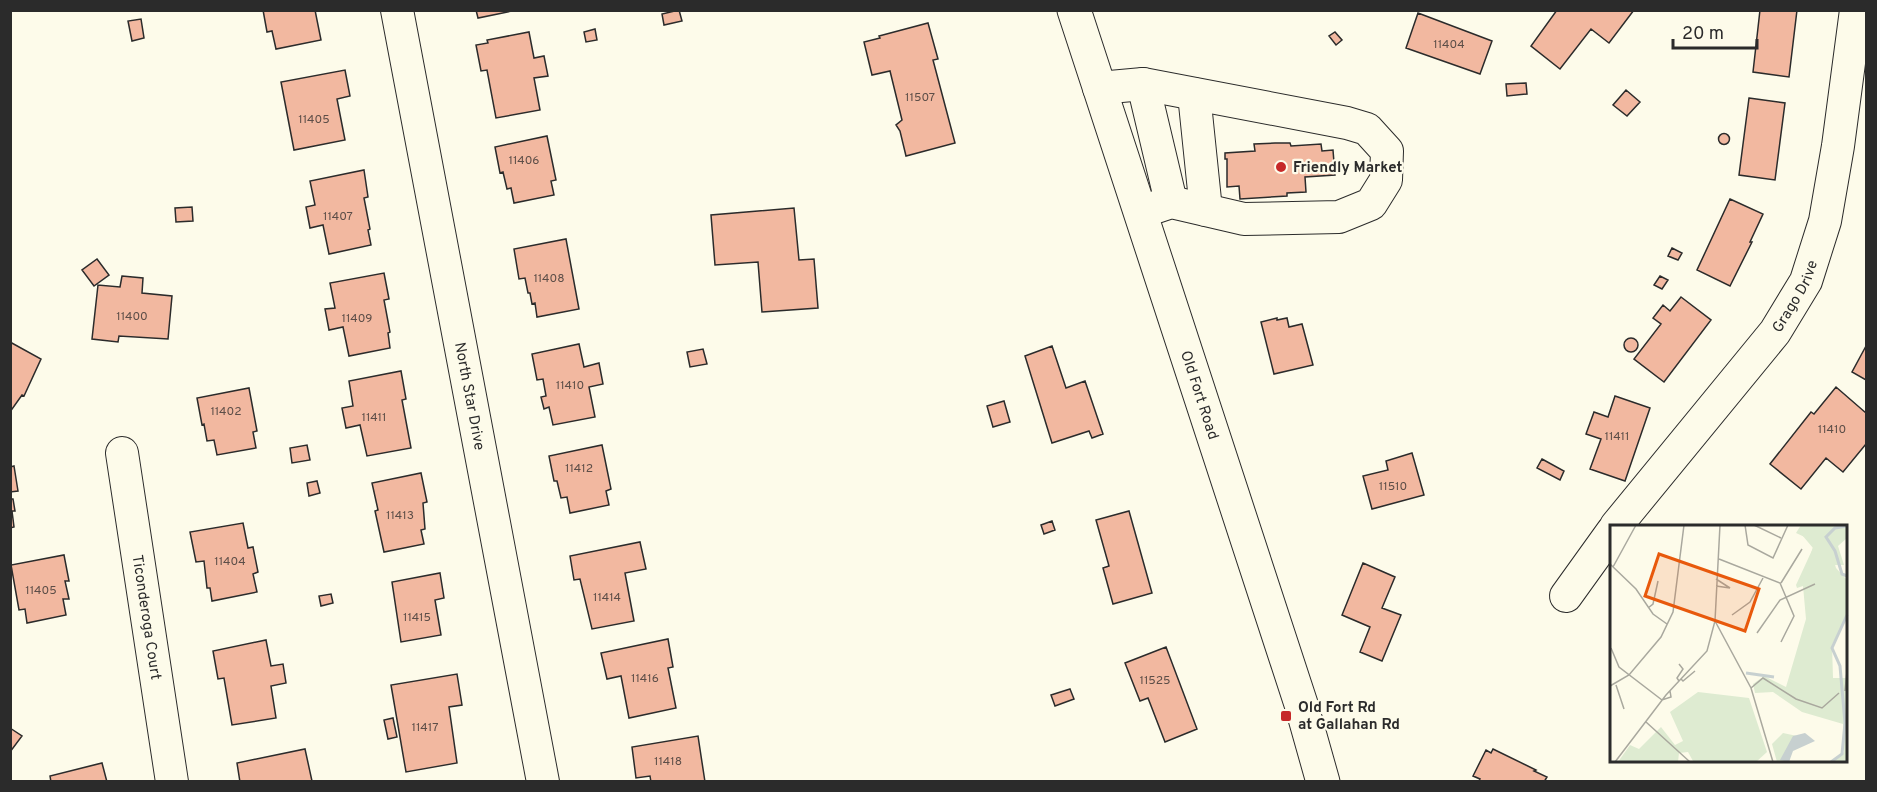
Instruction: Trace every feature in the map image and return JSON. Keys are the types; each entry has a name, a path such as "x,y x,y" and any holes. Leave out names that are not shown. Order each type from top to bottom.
{"main road":[{"name":"Old Fort Road","path":"1074,10 1099,88 1156,207 1323,782"}],"street":[{"name":"North Star Drive","path":"397,10 543,782"},
{"name":"Grago Drive","path":"1617,525 1775,333 1806,281 1825,221 1838,146 1856,10"},
{"path":"1099,88 1143,84 1367,129 1387,151 1386,180 1371,204 1339,217 1244,219 1206,210 1156,207 1143,84"},
{"path":"1194,94 1206,210"},
{"name":"Ticonderoga Court","path":"122,453 172,782"},
{"path":"1566,596 1610,533"}],"building":[{"path":"263,10 315,10 321,40 276,49 272,31 267,32"},
{"path":"476,10 517,10 478,18"},
{"path":"679,10 682,21 664,25 662,14"},
{"path":"1557,10 1634,10 1609,43 1591,29 1560,69 1531,46"},
{"path":"1760,10 1797,10 1789,77 1753,72"},
{"path":"1418,13 1492,41 1480,74 1406,48"},
{"path":"141,19 144,38 132,41 128,21"},
{"path":"928,23 938,59 933,60 955,143 906,156 900,131 896,125 902,120 890,71 872,75 864,42"},
{"path":"595,29 597,40 586,42 584,32"},
{"path":"529,32 534,58 544,56 548,76 534,78 540,110 496,118 487,70 481,71 476,45 488,43 487,40"},
{"path":"1335,32 1342,40 1336,45 1329,36"},
{"path":"345,70 350,96 337,99 345,140 294,150 281,82"},
{"path":"1526,83 1527,94 1507,96 1506,84"},
{"path":"1626,90 1640,102 1627,116 1613,105"},
{"path":"1749,98 1785,103 1775,180 1739,175"},
{"path":"1724,133 1730,139 1724,145 1718,139"},
{"path":"547,136 556,180 551,181 554,195 514,203 511,188 507,189 503,172 500,173 495,147"},
{"name":"Friendly Market","path":"1290,143 1291,146 1321,144 1322,151 1333,150 1335,175 1305,177 1306,192 1287,193 1287,196 1240,199 1239,186 1227,187 1225,153 1255,151 1254,144"},
{"path":"364,170 368,197 364,198 371,245 329,254 323,225 310,228 306,207 315,205 310,181"},
{"path":"1730,199 1763,214 1730,286 1697,270"},
{"path":"192,207 193,221 176,222 175,208"},
{"path":"794,208 799,260 814,259 818,308 762,312 758,262 715,265 711,215"},
{"path":"566,239 579,309 537,317 535,303 532,304 525,278 519,279 514,249"},
{"path":"1672,248 1682,253 1678,260 1668,256"},
{"path":"97,259 109,275 94,286 82,270"},
{"path":"384,273 389,299 384,300 390,332 388,333 390,348 349,356 343,327 329,330 325,309 335,308 330,283"},
{"path":"122,276 143,278 142,293 172,296 168,339 119,336 118,342 92,339 98,285 120,287"},
{"path":"1660,276 1668,280 1662,289 1654,285"},
{"path":"1681,297 1711,320 1664,382 1634,359 1661,324 1653,318 1663,305 1670,311"},
{"path":"1277,318 1277,320 1287,318 1289,327 1302,324 1313,365 1274,374 1261,322"},
{"path":"1631,338 1636,340 1638,345 1636,350 1631,352 1626,350 1624,345 1626,340"},
{"path":"10,342 41,359 24,396 22,395 10,412"},
{"path":"579,344 584,367 599,363 603,384 589,387 595,417 553,425 549,407 544,409 541,397 546,396 543,379 537,380 532,354"},
{"path":"1052,346 1066,388 1085,381 1103,434 1092,438 1089,431 1052,443 1025,356"},
{"path":"1866,346 1866,380 1852,372"},
{"path":"703,349 707,364 690,367 687,352"},
{"path":"401,371 406,399 402,400 411,448 367,456 360,425 346,428 342,408 353,406 349,381"},
{"path":"1836,387 1866,413 1866,444 1843,472 1826,458 1801,489 1770,464 1811,412 1814,414"},
{"path":"249,388 257,431 253,432 256,448 217,455 214,440 207,441 197,398"},
{"path":"1615,396 1650,408 1625,481 1590,469 1601,439 1586,434 1594,412 1608,417"},
{"path":"1004,401 1010,422 993,427 987,406"},
{"path":"307,445 310,460 292,463 290,448"},
{"path":"602,445 611,489 606,491 609,505 570,513 567,497 561,498 557,481 554,481 549,456"},
{"path":"1412,453 1424,495 1372,509 1363,476 1388,470 1386,461"},
{"path":"1542,459 1564,471 1560,480 1537,468"},
{"path":"14,466 18,491 10,492 10,467"},
{"path":"421,473 427,502 423,503 425,529 421,530 424,544 384,552 375,511 378,510 372,483"},
{"path":"317,481 320,493 309,496 307,483"},
{"path":"10,499 13,499 15,511 12,511 14,527 10,528"},
{"path":"1129,511 1152,593 1113,604 1103,568 1109,566 1096,520"},
{"path":"1052,521 1055,530 1044,534 1041,525"},
{"path":"243,523 248,548 253,547 258,572 253,574 257,592 212,601 210,588 207,588 204,561 196,562 190,532"},
{"path":"640,542 646,569 625,573 634,621 592,629 580,579 574,580 570,556"},
{"path":"64,555 69,581 65,581 69,599 63,599 66,615 27,623 25,609 19,610 11,565"},
{"path":"1363,563 1395,577 1382,608 1401,615 1382,661 1360,652 1370,627 1342,615"},
{"path":"440,573 444,598 435,600 441,635 401,642 392,582"},
{"path":"331,594 333,603 321,606 319,596"},
{"path":"668,639 673,667 668,668 676,708 629,718 621,676 607,679 601,653"},
{"path":"266,640 271,666 283,664 286,683 271,686 276,718 232,725 224,678 218,679 213,651"},
{"path":"1166,647 1197,729 1165,742 1148,698 1140,701 1125,663"},
{"path":"457,674 462,705 449,707 457,763 406,772 391,685"},
{"path":"1070,689 1074,699 1055,706 1051,695"},
{"path":"393,718 397,737 388,739 384,720"},
{"path":"10,728 22,736 10,752"},
{"path":"698,736 705,782 651,782 650,776 636,778 632,747"},
{"path":"305,749 312,781 240,782 237,763"},
{"path":"1493,749 1547,777 1544,782 1479,781 1480,779 1473,776 1486,750 1491,753"},
{"path":"102,763 107,782 51,782 50,776"}],"place":[{"name":"Friendly Market","path":"1281,167"},
{"name":"Old Fort Rd at Gallahan Rd","path":"1286,716"}]}
